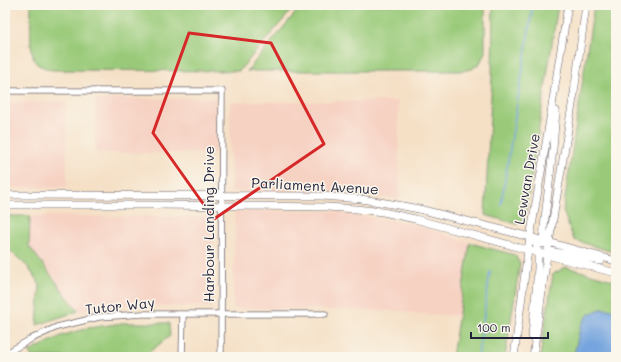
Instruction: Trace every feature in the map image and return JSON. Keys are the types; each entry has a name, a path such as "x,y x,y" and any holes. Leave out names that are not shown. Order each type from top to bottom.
{"main road":[{"name":"Lewvan Drive","path":"514,357 528,250 568,5"},
{"path":"530,357 538,268 546,241 574,93 586,5"},
{"path":"546,241 559,62"},
{"name":"Parliament Avenue","path":"5,195 321,196 361,199 419,209 546,241 616,262"},
{"name":"Parliament Avenue","path":"5,205 327,207 383,212 415,219 528,250 543,252 616,273"},
{"path":"530,237 543,252 616,262"},
{"path":"533,357 543,252"},
{"name":"Parliament Avenue","path":"586,265 601,266 616,270"}],"street":[{"name":"Harbour Landing Drive","path":"5,91 222,91 221,357"},
{"name":"Tutor Way","path":"5,354 31,339 57,328 99,317 142,314 325,314"},
{"path":"182,357 183,314"}],"highlighted area":[{"path":"189,33 271,43 324,144 214,219 153,133"}],"shaded area":[{"path":"216,98 216,153 95,153 95,99"},
{"path":"398,101 400,199 308,192 231,191 230,102"},
{"path":"66,102 67,187 5,188 5,103"},
{"path":"235,211 329,211 415,224 470,243 458,316 397,311 233,308"},
{"path":"30,216 213,217 213,307 128,305 78,311 29,246"}],"green space":[{"path":"31,5 296,5 239,71 52,70 42,67 37,64 32,53"},
{"path":"302,5 485,5 485,52 480,63 472,69 462,71 247,71"},
{"path":"493,5 558,5 525,217 517,224 485,215 492,77"},
{"path":"594,5 616,5 616,253 574,240 563,211"},
{"path":"5,216 30,216 29,246 78,311 37,325 40,285 28,267 5,246"},
{"path":"470,243 515,255 520,264 505,357 452,357"},
{"path":"566,267 616,281 616,357 540,357 553,274"},
{"path":"123,323 169,323 170,336 143,357 32,357 29,352 61,336 88,328"}],"water":[{"path":"601,309 616,310 616,355 614,357 575,357 574,355 581,325 589,314"}],"waterway":[{"path":"501,205 533,5"},
{"path":"478,357 490,272"},
{"path":"483,329 485,332 489,332"}]}
